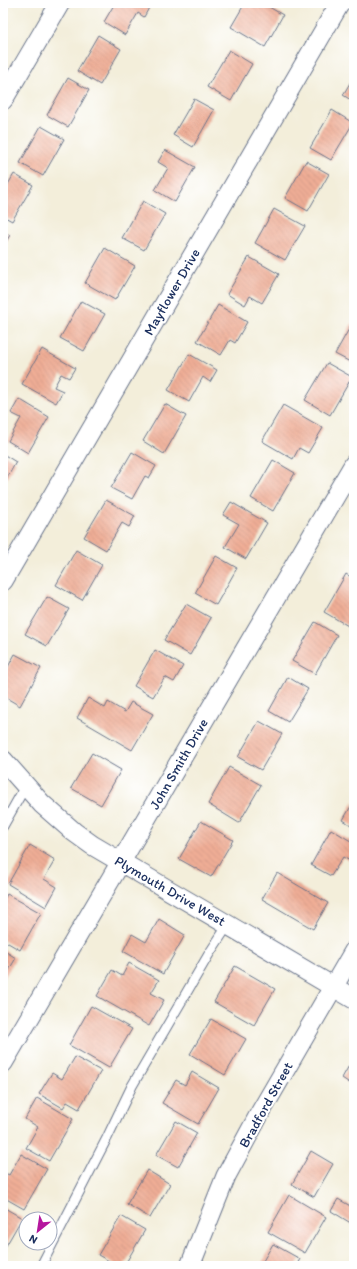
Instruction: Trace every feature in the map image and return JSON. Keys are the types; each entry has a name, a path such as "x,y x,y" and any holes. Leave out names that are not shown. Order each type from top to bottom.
{"street":[{"path":"3,100 60,3"},
{"name":"Mayflower Drive","path":"3,581 340,3"},
{"name":"John Smith Drive","path":"3,1064 354,464"},
{"name":"Plymouth Drive West","path":"3,760 42,804 74,832 121,862 354,999"},
{"name":"Bradford Street","path":"190,1266 226,1176 260,1113 354,951"}],"lane":[{"path":"3,826 26,787"},
{"path":"41,1266 132,1086 228,924"}],"building":[{"path":"115,3 151,4 144,17 138,13 125,35 104,22"},
{"path":"245,3 262,3 283,15 265,47 231,27"},
{"path":"98,35 121,49 100,85 77,71"},
{"path":"229,50 252,64 231,101 207,87"},
{"path":"354,76 354,102 343,95"},
{"path":"68,78 89,90 68,127 47,115"},
{"path":"194,99 214,110 193,147 173,135"},
{"path":"332,110 353,123 331,160 310,148"},
{"path":"41,126 64,139 43,176 20,163"},
{"path":"165,150 195,167 175,202 155,190 168,168 158,162"},
{"path":"306,161 329,174 308,211 285,198"},
{"path":"14,174 33,185 12,221 3,216 3,193"},
{"path":"143,201 165,214 144,250 122,238"},
{"path":"274,209 305,226 285,260 255,243"},
{"path":"3,231 10,235 3,247"},
{"path":"105,248 135,266 115,300 85,283"},
{"path":"249,257 279,274 262,303 250,296 245,305 227,294"},
{"path":"81,301 105,314 84,351 60,338"},
{"path":"218,305 247,322 235,343 230,340 221,355 197,341"},
{"path":"354,320 354,364 335,354"},
{"path":"42,349 75,368 69,378 61,374 54,387 63,391 56,403 22,384"},
{"path":"189,354 217,370 210,382 203,377 189,402 168,390"},
{"path":"327,363 352,377 330,415 305,400"},
{"path":"19,399 49,417 28,453 8,441 21,418 11,413"},
{"path":"165,404 186,416 164,454 143,441"},
{"path":"283,405 323,428 308,453 299,448 293,459 262,441"},
{"path":"132,452 156,466 149,478 145,476 132,499 111,488"},
{"path":"3,454 16,462 3,485"},
{"path":"273,460 295,473 273,511 251,498"},
{"path":"106,500 135,516 129,527 122,523 106,550 84,537"},
{"path":"231,502 267,523 246,559 225,547 239,524 223,515"},
{"path":"76,550 102,565 82,600 56,585"},
{"path":"216,556 237,568 216,605 195,593"},
{"path":"346,574 354,579 354,620 350,627 324,612"},
{"path":"47,597 69,609 47,646 25,634"},
{"path":"186,604 211,618 190,655 164,640"},
{"path":"315,622 337,635 315,674 292,661"},
{"path":"155,650 183,666 174,682 165,677 153,697 134,686"},
{"path":"15,654 41,668 20,706 3,696 3,676"},
{"path":"288,677 308,689 288,722 269,711"},
{"path":"88,698 105,708 108,702 125,712 131,702 153,714 132,750 77,718"},
{"path":"259,721 282,734 261,770 238,757"},
{"path":"92,753 121,770 101,805 71,788"},
{"path":"229,767 261,785 239,823 208,804"},
{"path":"354,801 354,827 343,820"},
{"path":"201,821 233,840 211,877 179,859"},
{"path":"331,829 354,843 354,859 352,862 343,857 331,876 311,865"},
{"path":"30,845 55,860 44,879 57,887 46,907 8,884"},
{"path":"277,873 328,903 313,929 262,899"},
{"path":"7,894 41,913 20,950 3,940 3,901"},
{"path":"159,919 185,935 163,974 123,951 132,934 146,942"},
{"path":"3,950 16,958 3,980"},
{"path":"129,963 159,980 151,993 164,1000 149,1026 97,996 112,970 122,976"},
{"path":"235,966 275,989 254,1025 214,1002"},
{"path":"91,1006 132,1029 109,1068 69,1045"},
{"path":"211,1019 246,1039 225,1075 190,1054"},
{"path":"75,1057 101,1071 79,1109 67,1102 63,1108 39,1094 52,1073 62,1079"},
{"path":"354,1057 354,1086 342,1078"},
{"path":"192,1072 219,1088 198,1124 162,1103 176,1080 185,1085"},
{"path":"37,1098 73,1119 49,1161 26,1148 38,1127 25,1119"},
{"path":"176,1121 197,1133 178,1167 156,1155"},
{"path":"311,1151 333,1164 314,1197 292,1184"},
{"path":"21,1154 47,1169 24,1209 3,1197 3,1172 9,1175"},
{"path":"147,1170 170,1184 150,1218 127,1204"},
{"path":"289,1195 326,1217 305,1253 268,1232"},
{"path":"338,1199 354,1208 354,1225 331,1211"},
{"path":"3,1207 18,1216 18,1225 3,1251"},
{"path":"121,1216 145,1230 124,1266 118,1266 98,1255"},
{"path":"273,1244 300,1259 296,1266 260,1266"}]}
